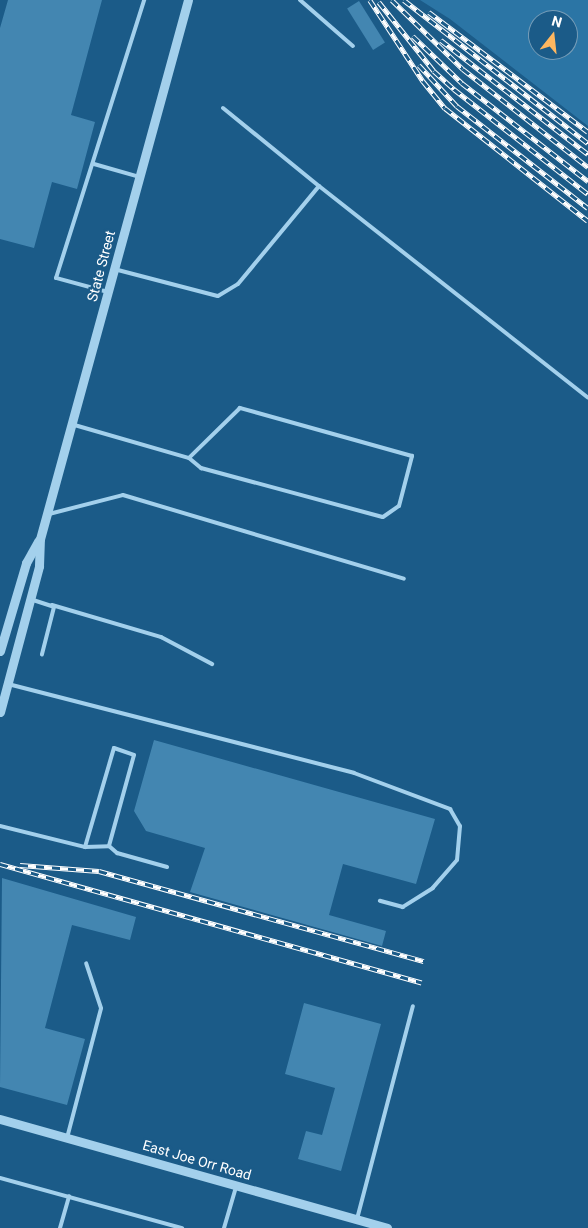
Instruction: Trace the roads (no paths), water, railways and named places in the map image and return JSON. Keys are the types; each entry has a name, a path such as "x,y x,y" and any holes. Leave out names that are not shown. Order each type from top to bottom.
{"street":[{"name":"State Street","path":"0,712 39,566 40,539 188,0"},
{"name":"State Street","path":"0,651 26,563 40,539"},
{"name":"East Joe Orr Road","path":"0,1119 387,1228"}],"lane":[{"path":"108,292 56,278 94,164 144,0"},
{"path":"300,0 353,46"},
{"path":"223,108 588,398"},
{"path":"94,164 140,176"},
{"path":"114,270 218,296 238,284 319,186"},
{"path":"72,424 189,458 201,468 383,517 399,506 412,456 240,408 189,458"},
{"path":"47,514 123,495 404,579"},
{"path":"30,599 161,637 212,664"},
{"path":"42,654 52,605"},
{"path":"8,684 354,773 450,809 460,826 457,860 433,888 403,906 380,901"},
{"path":"85,847 114,748 134,755 109,846"},
{"path":"0,826 85,847 109,846 117,853 168,867"},
{"path":"67,1138 101,1008 86,963"},
{"path":"357,1220 412,1006"},
{"path":"0,1178 182,1228"},
{"path":"224,1228 236,1185"},
{"path":"60,1228 69,1196"}],"railway":[{"path":"370,0 423,81 445,108 588,221"},
{"path":"392,0 463,69 588,167"},
{"path":"404,0 588,143"},
{"path":"379,2 434,71 454,89 588,194"},
{"path":"429,12 588,132"},
{"path":"413,36 462,83 588,181"},
{"path":"441,40 588,154"},
{"path":"419,65 457,106 588,208"},
{"path":"0,864 422,983"},
{"path":"20,865 99,871 424,961"}]}
